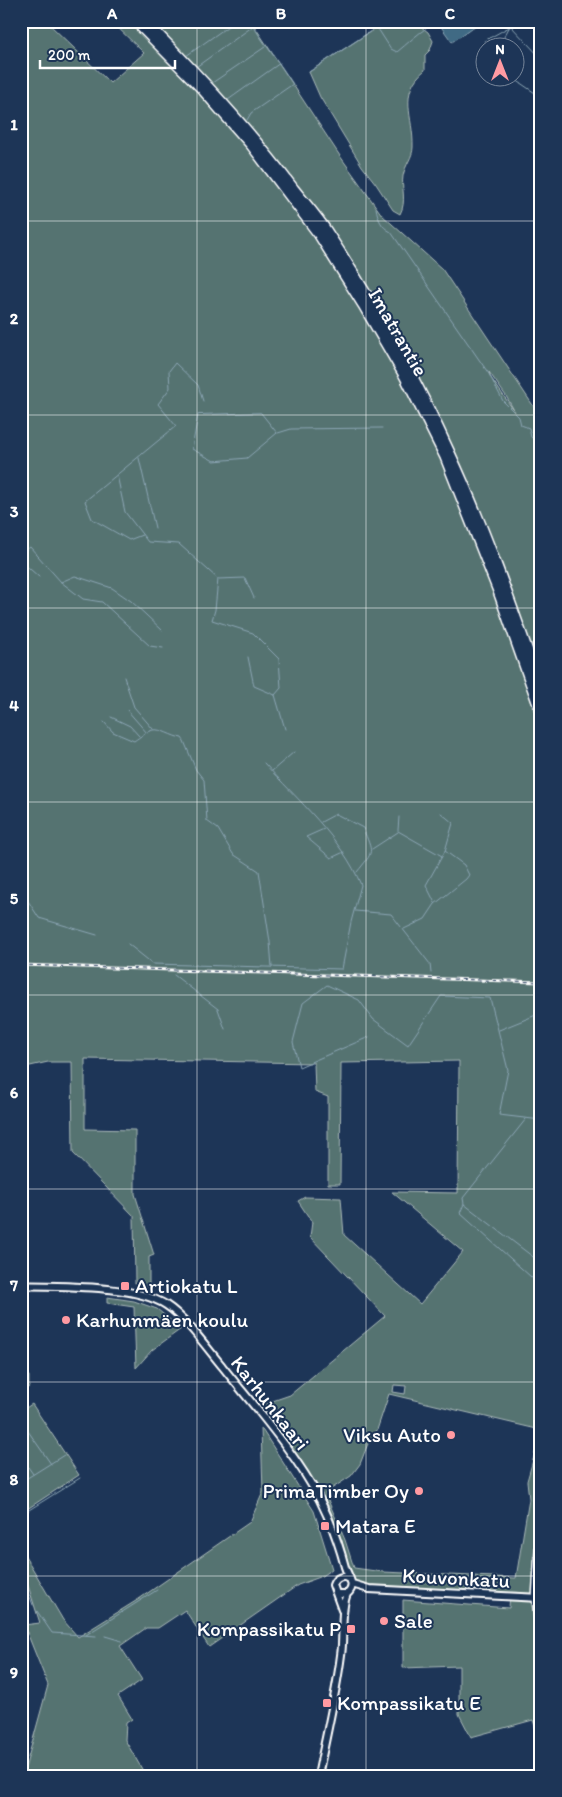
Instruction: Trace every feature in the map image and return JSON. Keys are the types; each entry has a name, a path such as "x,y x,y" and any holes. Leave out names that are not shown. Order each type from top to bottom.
{"highway":[{"name":"Imatrantie","path":"135,21 200,87 251,145 319,235 363,305 405,377 445,457 498,591 541,713"},
{"name":"Imatrantie","path":"145,21 216,94 257,140 327,231 375,309 412,373 451,454 506,588 541,688"},
{"path":"541,1536 539,1598 541,1640"}],"street":[{"name":"Karhunkaari","path":"21,1285 131,1292 152,1297 170,1307 207,1348 295,1461 320,1499 331,1524 351,1582"},
{"name":"Karhunkaari","path":"340,1577 342,1557"},
{"path":"318,1776 339,1670 343,1622 344,1603 349,1593 351,1582 344,1576 340,1577 333,1585 337,1594 343,1622"},
{"name":"Kouvonkatu","path":"351,1582 370,1589"},
{"name":"Kouvonkatu","path":"349,1593 370,1589 539,1598"},
{"path":"337,1594 349,1593"}],"green space":[{"path":"21,21 46,21 110,83 144,53 111,21 251,21 340,156 382,215 442,269 534,407 541,414 541,1430 389,1394 375,1436 369,1441 360,1464 351,1476 325,1493 345,1540 354,1568 383,1572 516,1578 529,1499 527,1481 541,1432 541,1746 533,1720 471,1737 459,1714 459,1666 403,1668 403,1600 509,1608 510,1593 366,1586 356,1583 351,1576 342,1541 329,1507 317,1485 261,1405 290,1395 385,1316 310,1237 312,1222 298,1201 305,1197 341,1198 344,1235 420,1304 463,1252 392,1192 458,1193 459,1061 341,1063 340,1184 328,1184 328,1097 315,1092 314,1063 85,1059 85,1129 135,1130 135,1194 154,1255 149,1257 149,1287 135,1283 134,1216 73,1153 72,1062 48,1062 21,1068","holes":["489,372 506,396 515,412 491,378","394,1385 406,1386 405,1394 393,1392"]},
{"path":"373,21 413,21 428,32 433,41 430,50 425,55 425,70 416,79 409,97 413,147 403,176 403,204 400,214 393,210 362,166 320,97 309,72 376,28"},
{"path":"107,1297 134,1301 157,1309 181,1329 152,1350 136,1368 134,1307 107,1303"},
{"path":"21,1368 29,1376 29,1387 21,1393"},
{"path":"32,1404 79,1475 21,1513 21,1411"},
{"path":"261,1428 314,1511 332,1569 320,1577 298,1585 209,1647 185,1610 158,1628 146,1628 120,1646 142,1680 118,1696 132,1719 126,1723 125,1740 146,1776 23,1776 48,1685 24,1625 40,1623 21,1564 21,1549 63,1620 78,1637 139,1599 250,1522 263,1492"}],"water":[{"path":"437,21 482,21 452,42"}],"waterway":[{"path":"247,120 251,113 293,84 250,21"},
{"path":"373,21 391,49 397,52 428,27"},
{"path":"489,38 520,21"},
{"path":"186,56 234,22"},
{"path":"503,38 510,26"},
{"path":"511,26 541,58"},
{"path":"196,67 252,27"},
{"path":"309,72 377,27"},
{"path":"212,83 265,47"},
{"path":"228,100 280,63"},
{"path":"524,85 541,97"},
{"path":"376,208 381,222 391,232 489,374 503,401 519,417 521,425 529,428 531,437 541,447"},
{"path":"142,535 129,540 92,519 85,501 176,426 158,404 170,388 169,371 175,363 198,385 203,401"},
{"path":"261,413 277,433 247,458 214,461 192,449 198,415 261,413"},
{"path":"278,433 291,429 382,428"},
{"path":"139,458 155,528"},
{"path":"117,475 125,512 148,542 179,544 218,579 245,578 254,598"},
{"path":"21,554 30,547 61,582 83,599 102,602 150,646 163,648"},
{"path":"21,561 39,577"},
{"path":"61,582 75,576 112,588 131,601 162,630"},
{"path":"218,579 215,610 212,620 253,633 279,659 281,688 275,695"},
{"path":"248,657 254,686 275,695 285,729"},
{"path":"124,677 134,707 153,729"},
{"path":"127,710 147,733"},
{"path":"111,717 130,726 139,736"},
{"path":"104,722 113,732 134,741 153,730 163,731 182,738 196,770 204,780 207,821 218,829 233,854 259,871 272,967"},
{"path":"272,771 294,752"},
{"path":"128,944 153,964 342,969 351,922 361,885 353,868 331,836 264,763"},
{"path":"435,903 426,885 445,851 453,823 441,813"},
{"path":"321,822 336,814 363,828 369,843 370,852 367,860 357,872"},
{"path":"398,830 399,817"},
{"path":"324,829 306,837 331,858 344,852"},
{"path":"398,831 442,856"},
{"path":"372,849 398,832"},
{"path":"404,929 425,919 435,904 469,875 464,865 445,851"},
{"path":"21,890 39,918 97,935"},
{"path":"355,911 391,914 430,964 431,973"},
{"path":"174,975 218,1009 225,1029"},
{"path":"369,1037 299,1067 293,1042 303,1003 327,985 359,1000 373,1019 408,1045 441,996 490,998 508,1070 499,1115 541,1120"},
{"path":"499,1030 541,1013"},
{"path":"526,1119 463,1198 464,1204 460,1213 541,1286"},
{"path":"464,1204 541,1263"},
{"path":"21,1421 51,1464"},
{"path":"21,1482 64,1455"},
{"path":"21,1457 33,1474"},
{"path":"21,1515 80,1478"},
{"path":"21,1574 33,1605"},
{"path":"86,1635 157,1590"},
{"path":"37,1611 52,1633 96,1636"},
{"path":"105,1636 122,1641"}],"railway":[{"path":"21,965 541,982"}],"place":[{"name":"Artiokatu L","path":"125,1286"},
{"name":"Karhunmäen koulu","path":"66,1320"},
{"name":"Viksu Auto","path":"451,1435"},
{"name":"PrimaTimber Oy","path":"419,1491"},
{"name":"Matara E","path":"325,1526"},
{"name":"Sale","path":"384,1621"},
{"name":"Kompassikatu P","path":"351,1629"},
{"name":"Kompassikatu E","path":"327,1703"}]}
